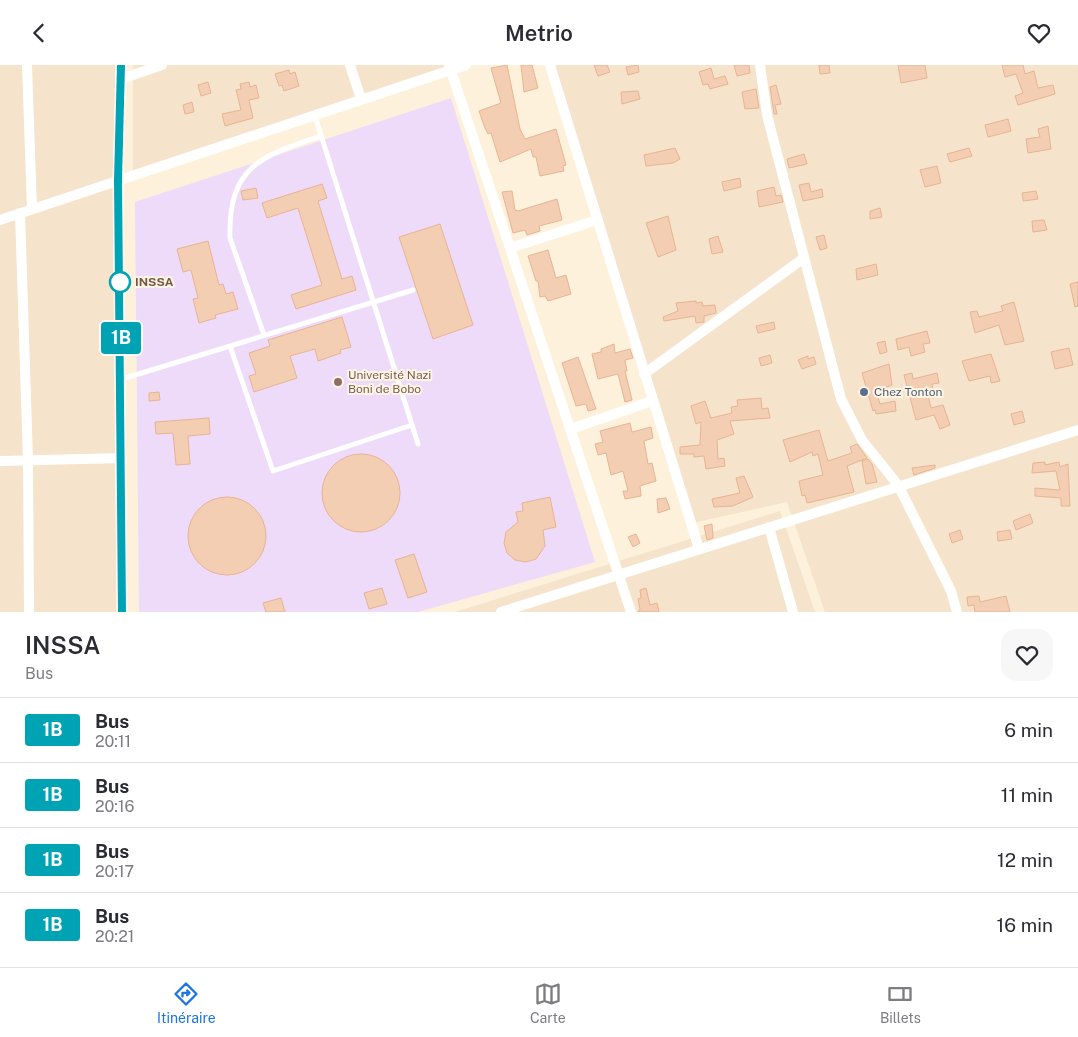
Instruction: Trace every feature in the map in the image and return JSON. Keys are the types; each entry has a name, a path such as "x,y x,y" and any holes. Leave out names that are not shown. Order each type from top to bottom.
{"street":[{"path":"27,65 32,209"},
{"path":"121,65 118,180 122,379 122,612"},
{"path":"122,79 162,65"},
{"path":"350,65 361,99"},
{"path":"0,220 314,115 450,67 466,65"},
{"path":"550,65 699,549"},
{"path":"760,65 767,115 841,399 862,440 899,486 951,591 957,612"},
{"path":"450,67 632,612"},
{"path":"20,213 28,460 29,612"},
{"path":"510,248 597,220"},
{"path":"644,375 804,258"},
{"path":"571,429 652,401"},
{"path":"501,612 1078,430"},
{"path":"0,461 122,458"},
{"path":"769,527 792,612"}],"lane":[{"path":"314,115 418,444"},
{"path":"264,335 230,238 229,222 234,191 242,177 266,156 321,137"},
{"path":"122,379 413,290"},
{"path":"230,346 273,471 412,425"}],"shaded area":[{"path":"0,65 115,65 118,612 0,612"},
{"path":"133,65 452,65 133,170"},
{"path":"555,65 1078,65 1078,612 825,612 787,502 693,523"},
{"name":"Université Nazi Boni de Bobo","path":"451,98 595,562 418,612 139,612 135,202"},
{"path":"780,511 815,612 455,612"}],"building":[{"path":"507,65 520,129 525,139 556,129 566,165 563,166 564,171 540,176 536,157 533,157 531,149 500,162 491,133 488,134 479,111 501,103 491,68"},
{"path":"521,65 532,65 538,88 524,92"},
{"path":"594,65 607,65 610,72 598,76"},
{"path":"638,65 639,72 628,75 626,67"},
{"path":"734,65 749,65 750,73 737,76"},
{"path":"819,65 829,65 830,73 820,74"},
{"path":"898,65 925,65 927,78 901,83"},
{"path":"1002,65 1023,65 1025,74 1034,71 1038,88 1053,85 1055,94 1018,105 1015,96 1023,93 1016,74 1005,77"},
{"path":"711,68 714,79 725,76 728,84 710,89 708,84 703,85 699,72"},
{"path":"289,70 290,74 295,72 299,86 284,91 282,85 279,86 275,74"},
{"path":"208,82 211,93 201,96 198,85"},
{"path":"249,82 250,87 256,85 259,98 249,100 253,118 225,126 222,114 241,110 236,90 241,89 240,84"},
{"path":"776,85 781,104 775,105 777,114 774,114 770,87"},
{"path":"756,89 759,108 745,109 742,92"},
{"path":"638,91 640,99 622,104 621,92"},
{"path":"192,102 194,112 185,114 183,105"},
{"path":"1008,119 1011,131 988,137 985,125"},
{"path":"1048,126 1051,149 1028,153 1026,139 1040,137 1038,129"},
{"path":"675,148 680,159 673,163 646,166 644,155"},
{"path":"969,148 972,156 950,162 947,154"},
{"path":"804,154 807,164 789,168 787,159"},
{"path":"937,166 941,183 925,187 920,170"},
{"path":"740,178 741,187 724,191 722,182"},
{"path":"809,183 811,192 822,189 823,197 803,201 799,185"},
{"path":"322,184 327,198 318,201 342,279 352,276 356,290 296,309 291,295 322,285 298,208 267,218 262,203"},
{"path":"774,187 776,196 781,195 783,202 759,207 757,191"},
{"path":"256,188 258,198 243,200 241,191"},
{"path":"512,191 515,210 518,211 557,199 562,220 539,226 540,231 527,235 525,230 513,233 502,192"},
{"path":"1036,191 1038,199 1023,201 1022,193"},
{"path":"880,208 882,217 870,219 870,211"},
{"path":"668,216 676,250 658,257 646,223"},
{"path":"1044,220 1047,230 1033,232 1032,221"},
{"path":"440,224 473,325 433,339 399,237"},
{"path":"824,235 827,248 820,250 816,237"},
{"path":"718,236 723,252 712,254 709,239"},
{"path":"208,241 219,285 223,284 226,294 233,292 238,309 215,315 216,318 199,323 193,299 198,298 191,270 183,272 177,249"},
{"path":"548,250 556,278 566,275 571,294 548,301 545,296 540,297 538,281 536,281 528,256"},
{"path":"876,264 878,275 857,280 856,269"},
{"path":"1078,282 1078,306 1075,307 1070,284"},
{"path":"696,301 696,303 702,302 703,306 715,305 716,313 704,316 704,322 696,323 695,316 664,321 663,317 678,311 676,303"},
{"path":"1014,302 1024,341 1005,345 999,325 975,333 970,312 977,311 979,317 1003,311 1001,306"},
{"path":"342,317 351,347 340,350 341,353 318,361 315,349 290,356 297,378 254,392 249,376 256,374 249,353 270,346 268,340"},
{"path":"774,322 775,329 758,333 756,326"},
{"path":"927,331 930,343 923,344 925,352 911,356 909,347 898,350 896,339"},
{"path":"885,341 887,352 880,354 877,343"},
{"path":"614,344 615,353 630,349 633,358 625,360 627,371 625,371 632,400 625,402 618,374 598,379 592,354 601,352 601,349"},
{"path":"1069,348 1073,365 1055,369 1051,352"},
{"path":"991,354 1000,381 991,383 990,376 969,381 962,361"},
{"path":"770,355 772,363 761,366 759,358"},
{"path":"808,356 808,359 814,357 816,364 802,369 798,360"},
{"path":"578,357 596,409 588,411 586,404 576,406 562,363"},
{"path":"889,364 892,385 876,391 880,404 895,401 896,411 876,414 875,410 873,411 862,373"},
{"path":"912,373 913,379 937,373 939,383 932,384 933,390 927,391 931,408 943,405 950,425 940,429 934,415 916,420 904,375"},
{"path":"159,392 160,400 149,401 149,393"},
{"path":"761,398 762,409 768,408 770,418 730,421 734,434 717,440 718,459 724,458 725,466 706,469 704,456 694,457 694,454 680,454 680,447 700,445 701,422 696,424 691,406 705,401 711,418 732,413 731,407 738,406 737,400"},
{"path":"1022,411 1025,422 1014,425 1011,414"},
{"path":"209,418 210,434 188,436 190,464 176,465 173,433 156,434 155,422"},
{"path":"630,423 632,432 651,427 653,438 644,441 648,464 652,463 656,481 640,486 641,496 625,499 623,491 628,491 623,471 611,475 606,453 598,455 595,444 603,442 600,431"},
{"path":"819,430 828,461 852,453 850,447 857,444 867,458 847,466 854,492 807,503 805,495 802,496 799,481 823,475 818,454 813,456 812,452 790,462 783,440"},
{"path":"361,454 376,457 389,465 397,478 400,493 397,508 389,521 376,529 361,532 346,529 333,521 325,508 322,493 325,478 333,465 346,457"},
{"path":"868,459 872,464 877,482 866,484 862,461"},
{"path":"1045,462 1045,465 1059,462 1060,467 1068,464 1070,506 1061,506 1061,498 1035,496 1035,488 1060,490 1056,471 1032,473 1033,463"},
{"path":"935,465 935,468 914,475 912,468"},
{"path":"744,476 753,497 733,506 714,507 712,499 740,493 736,478"},
{"path":"227,497 242,500 255,508 263,521 266,536 263,551 255,564 242,572 227,575 212,572 199,564 191,551 188,536 191,521 199,508 212,500"},
{"path":"550,497 556,527 543,530 545,546 536,559 526,562 515,560 507,553 504,543 506,532 518,522 516,512 523,511 522,503"},
{"path":"666,498 670,509 658,513 657,499"},
{"path":"1030,514 1033,523 1016,530 1013,521"},
{"path":"712,524 713,538 707,540 704,526"},
{"path":"960,530 963,539 952,543 949,534"},
{"path":"1010,530 1012,539 998,541 997,532"},
{"path":"636,534 640,543 633,547 628,537"},
{"path":"414,554 427,592 408,598 395,560"},
{"path":"382,588 387,604 369,609 364,593"},
{"path":"646,588 650,605 657,603 659,612 638,612 640,609 638,599 641,598 640,590"},
{"path":"979,596 980,602 1006,596 1010,612 975,612 974,605 968,606 967,597"},
{"path":"281,598 285,612 266,612 263,603"}],"bus line":[{"name":"1B","path":"121,65 118,180 122,412 122,612"}],"place":[{"name":"INSSA","path":"120,282"},
{"name":"Université Nazi Boni de Bobo","path":"338,382"},
{"name":"Chez Tonton","path":"864,392"}]}
